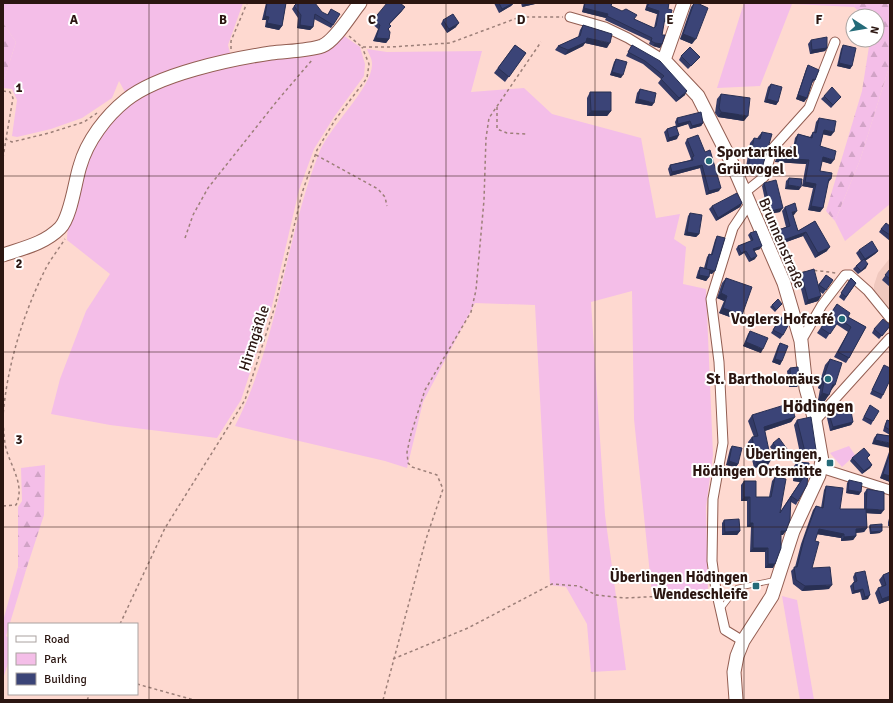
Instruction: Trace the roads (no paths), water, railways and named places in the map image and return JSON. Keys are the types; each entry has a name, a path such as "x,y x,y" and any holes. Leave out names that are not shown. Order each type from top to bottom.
{"street":[{"path":"3,255 39,244 60,228 70,207 80,163 94,136 126,99 146,87 233,51 323,46 341,29 360,3"},
{"path":"664,60 684,3"},
{"name":"Brunnenstraße","path":"570,17 605,27 628,38 664,60 698,96 731,161 784,283 801,341 806,388 815,421 822,460 821,468 794,531 779,580 772,596 743,641 737,656 734,672 736,700"},
{"path":"743,641 725,630 716,590 712,561 712,499 722,443 719,362 711,300 733,228 746,198 764,177 773,148 809,108 835,42"},
{"path":"801,341 822,305 845,275 850,275 864,287 890,318"},
{"path":"815,421 890,338"},
{"path":"821,468 890,490"}],"lane":[{"path":"721,609 737,588 756,583 779,580"}],"place":[{"name":"Sportartikel Grünvogel","path":"709,161"},
{"name":"Voglers Hofcafé","path":"842,319"},
{"name":"St. Bartholomäus","path":"828,379"},
{"name":"Überlingen, Hödingen Ortsmitte","path":"830,463"},
{"name":"Überlingen Hödingen Wendeschleife","path":"756,586"}],"district":[{"name":"Hödingen","path":"818,406"}]}
